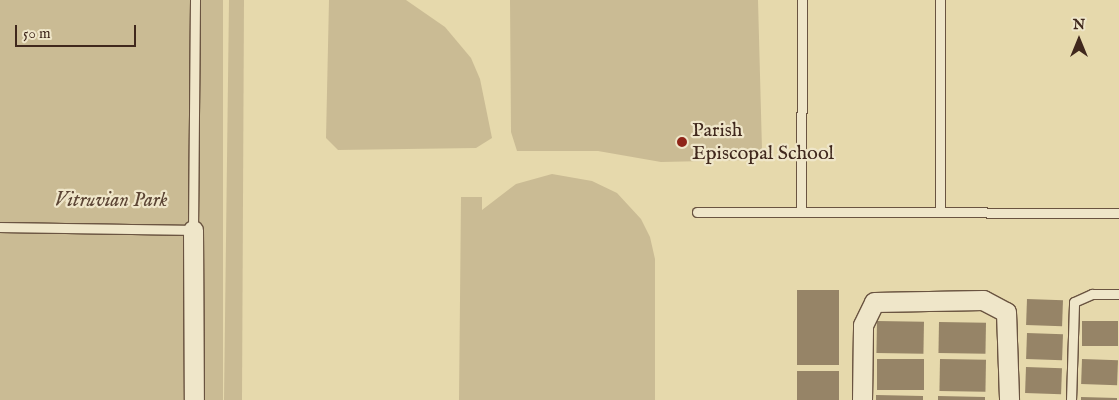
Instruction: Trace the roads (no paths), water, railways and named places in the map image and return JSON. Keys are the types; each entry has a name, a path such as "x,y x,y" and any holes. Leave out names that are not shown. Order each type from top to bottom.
{"street":[{"path":"193,230 194,400"},
{"path":"862,400 863,325 874,302 996,303 1006,312 1010,328 1009,400"}],"lane":[{"path":"0,227 193,230 195,0"},
{"path":"801,212 802,0"},
{"path":"940,0 940,212"},
{"path":"697,212 1119,213"},
{"path":"1071,400 1074,302 1092,294 1119,294"}],"place":[{"name":"Parish Episcopal School","path":"682,142"}],"park label":[{"name":"Vitruvian Park","path":"111,200"}]}
